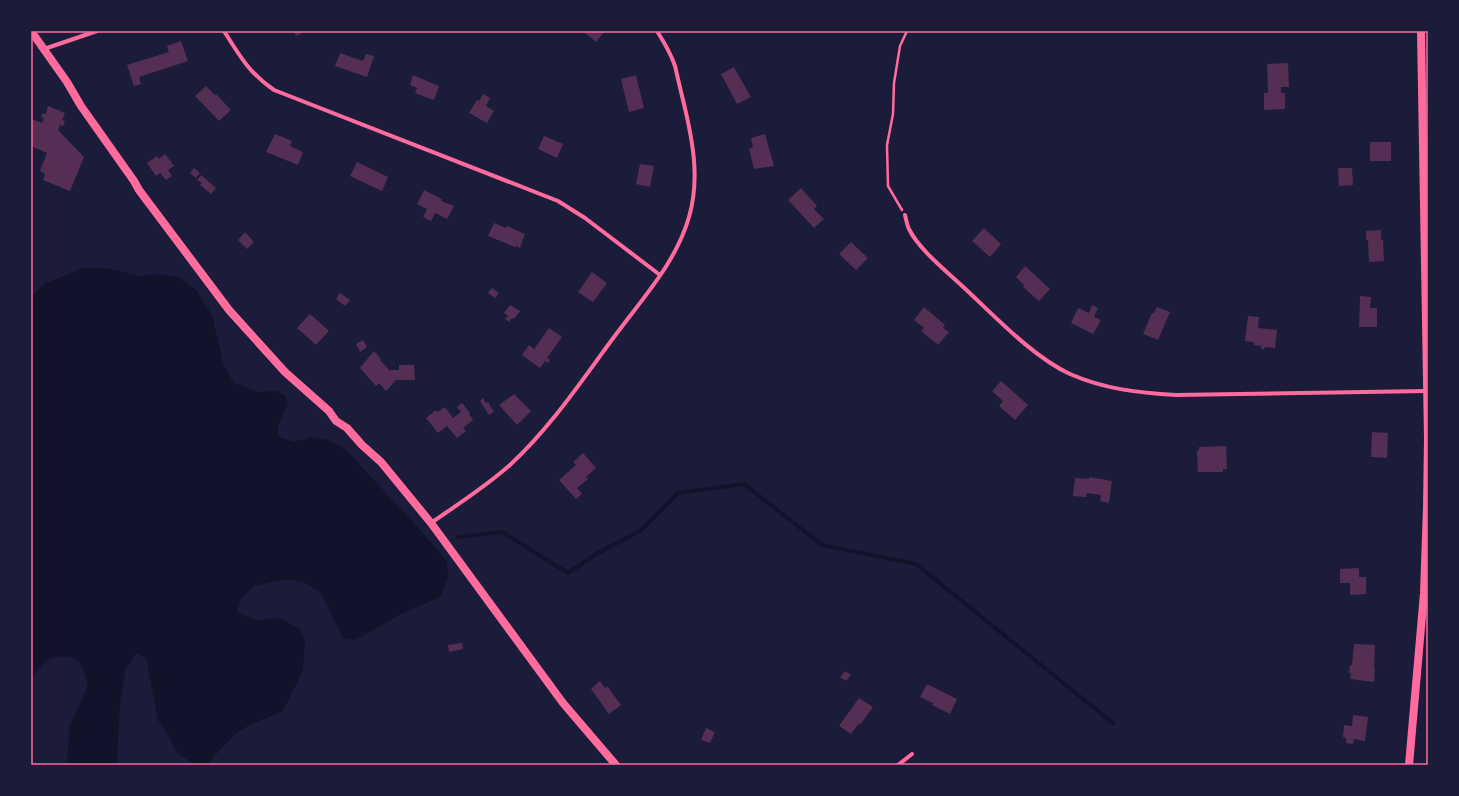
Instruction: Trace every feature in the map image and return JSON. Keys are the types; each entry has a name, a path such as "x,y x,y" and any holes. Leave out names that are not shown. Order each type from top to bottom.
{"main road":[{"path":"31,31 139,190 229,310 285,372 329,411 336,421 347,428 362,445 381,462 431,523 563,703 616,765"},
{"path":"1409,765 1424,585 1427,507 1427,391 1421,31"}],"street":[{"path":"44,49 97,31"},
{"path":"224,31 244,63 263,83 274,90 558,201 585,218 660,274"},
{"path":"431,523 486,485 524,452 560,410 660,274 685,231 693,201 696,170 692,137 674,65 657,31"},
{"path":"905,215 908,229 931,257 1015,335 1041,356 1070,374 1104,386 1142,394 1176,395 1427,391"},
{"path":"898,765 912,754"}],"path":[{"path":"905,215 888,186 887,145 893,114 894,83 900,46 907,31"}],"shaded area":[{"path":"83,268 105,268 141,276 160,274 180,278 196,290 212,315 224,367 234,383 259,392 277,391 286,396 288,404 279,424 279,437 294,442 312,437 328,440 345,449 422,532 447,562 448,579 440,597 401,614 355,640 343,638 322,594 306,583 285,579 254,586 240,600 237,612 256,620 280,618 300,629 305,641 303,670 281,712 249,725 235,734 208,763 196,765 177,753 169,736 158,720 146,658 136,653 126,668 120,703 117,765 69,765 67,761 70,725 88,686 84,670 79,662 75,659 67,657 50,659 39,668 31,679 31,298 44,284"}],"building":[{"path":"294,31 306,31 296,36"},
{"path":"583,31 605,31 596,42"},
{"path":"181,41 188,61 139,77 141,84 134,86 127,65 169,52 167,46"},
{"path":"340,53 363,61 366,54 374,56 367,77 335,66"},
{"path":"1288,63 1289,87 1281,87 1281,93 1285,93 1285,109 1264,110 1264,93 1268,93 1267,64"},
{"path":"734,67 751,97 737,104 721,74"},
{"path":"413,75 439,86 434,100 415,93 417,88 410,85"},
{"path":"636,75 644,108 629,112 621,79"},
{"path":"206,86 231,110 219,121 195,96"},
{"path":"483,94 490,98 486,106 494,111 487,123 469,113 477,100 479,101"},
{"path":"48,106 65,113 62,120 65,121 63,126 60,125 58,130 84,157 70,191 43,180 45,174 40,171 47,153 31,146 31,119 42,123 44,118 41,117 43,113 46,114"},
{"path":"275,134 292,141 290,146 303,152 298,165 266,152"},
{"path":"765,134 774,166 754,169 749,148 753,148 751,138"},
{"path":"544,136 563,144 557,158 538,149"},
{"path":"1370,142 1391,142 1391,161 1370,161"},
{"path":"165,154 174,166 168,170 172,176 166,180 160,173 156,176 147,163 157,156 159,159"},
{"path":"357,162 388,177 382,191 350,176"},
{"path":"640,164 654,166 650,187 636,184"},
{"path":"194,168 200,173 196,178 190,173"},
{"path":"1338,168 1352,168 1353,185 1339,186"},
{"path":"201,175 216,188 211,194 200,185 202,183 197,180"},
{"path":"801,188 817,206 814,209 824,219 814,228 788,200"},
{"path":"424,190 442,199 441,201 454,206 447,219 435,213 431,221 423,217 427,209 417,204"},
{"path":"494,223 506,228 507,226 525,234 520,248 488,236"},
{"path":"984,228 1001,244 990,257 972,241"},
{"path":"1381,230 1384,261 1369,262 1366,231"},
{"path":"245,232 254,242 247,249 238,240"},
{"path":"851,242 868,258 856,270 839,254"},
{"path":"1025,266 1050,289 1039,301 1023,287 1024,285 1016,277"},
{"path":"592,272 607,283 593,302 578,292"},
{"path":"492,288 499,293 495,298 488,293"},
{"path":"340,293 350,300 345,306 336,299"},
{"path":"1360,296 1371,297 1370,308 1377,308 1377,327 1359,327"},
{"path":"510,305 520,311 514,319 512,318 509,322 505,319 508,316 504,313"},
{"path":"1092,305 1098,308 1094,317 1101,320 1093,334 1071,323 1078,308 1089,313"},
{"path":"924,307 945,325 943,328 949,332 938,345 921,331 924,328 914,320"},
{"path":"1157,307 1170,312 1158,340 1143,334 1152,313 1154,313"},
{"path":"310,314 329,331 316,345 297,328"},
{"path":"1248,316 1259,317 1258,328 1277,330 1275,348 1265,347 1264,349 1261,349 1262,346 1254,345 1254,342 1245,341"},
{"path":"549,328 562,337 547,358 550,360 548,363 545,361 540,368 522,355 529,345 534,349"},
{"path":"363,340 367,347 360,352 356,344"},
{"path":"374,351 390,371 399,370 399,365 414,365 415,380 396,380 386,391 379,383 376,386 360,368"},
{"path":"1001,381 1028,405 1015,420 999,406 1003,401 992,391"},
{"path":"514,394 531,411 517,425 499,405"},
{"path":"483,398 486,403 488,402 494,412 489,415 480,401"},
{"path":"462,403 470,413 469,414 473,420 463,428 466,431 457,438 447,426 438,433 426,418 436,410 437,412 445,407 453,418 461,412 457,407"},
{"path":"1372,432 1388,433 1387,458 1371,457"},
{"path":"1226,446 1227,469 1223,469 1223,472 1198,472 1197,451 1199,450 1199,447"},
{"path":"583,453 596,468 586,477 588,479 577,488 582,494 576,499 559,480 576,465 573,462"},
{"path":"1089,477 1112,481 1109,503 1100,501 1101,495 1087,493 1086,497 1073,496 1075,478 1089,479"},
{"path":"1359,568 1359,577 1366,577 1366,594 1350,595 1350,583 1340,583 1340,569"},
{"path":"462,643 463,649 449,652 448,645"},
{"path":"1354,644 1375,645 1374,682 1350,679 1351,673 1349,673 1350,665 1352,665"},
{"path":"845,671 851,675 846,681 840,677"},
{"path":"600,681 605,688 607,686 621,705 609,714 591,689"},
{"path":"927,684 957,699 950,714 920,697"},
{"path":"859,698 873,707 860,725 859,723 851,734 839,726"},
{"path":"1353,715 1368,717 1365,741 1354,739 1353,744 1346,743 1346,738 1343,737 1344,725 1352,726"},
{"path":"706,728 715,732 710,743 701,740"}],"waterway":[{"path":"458,537 502,532 568,573 598,553 640,531 678,493 744,484 822,545 916,564 1113,723"}]}
